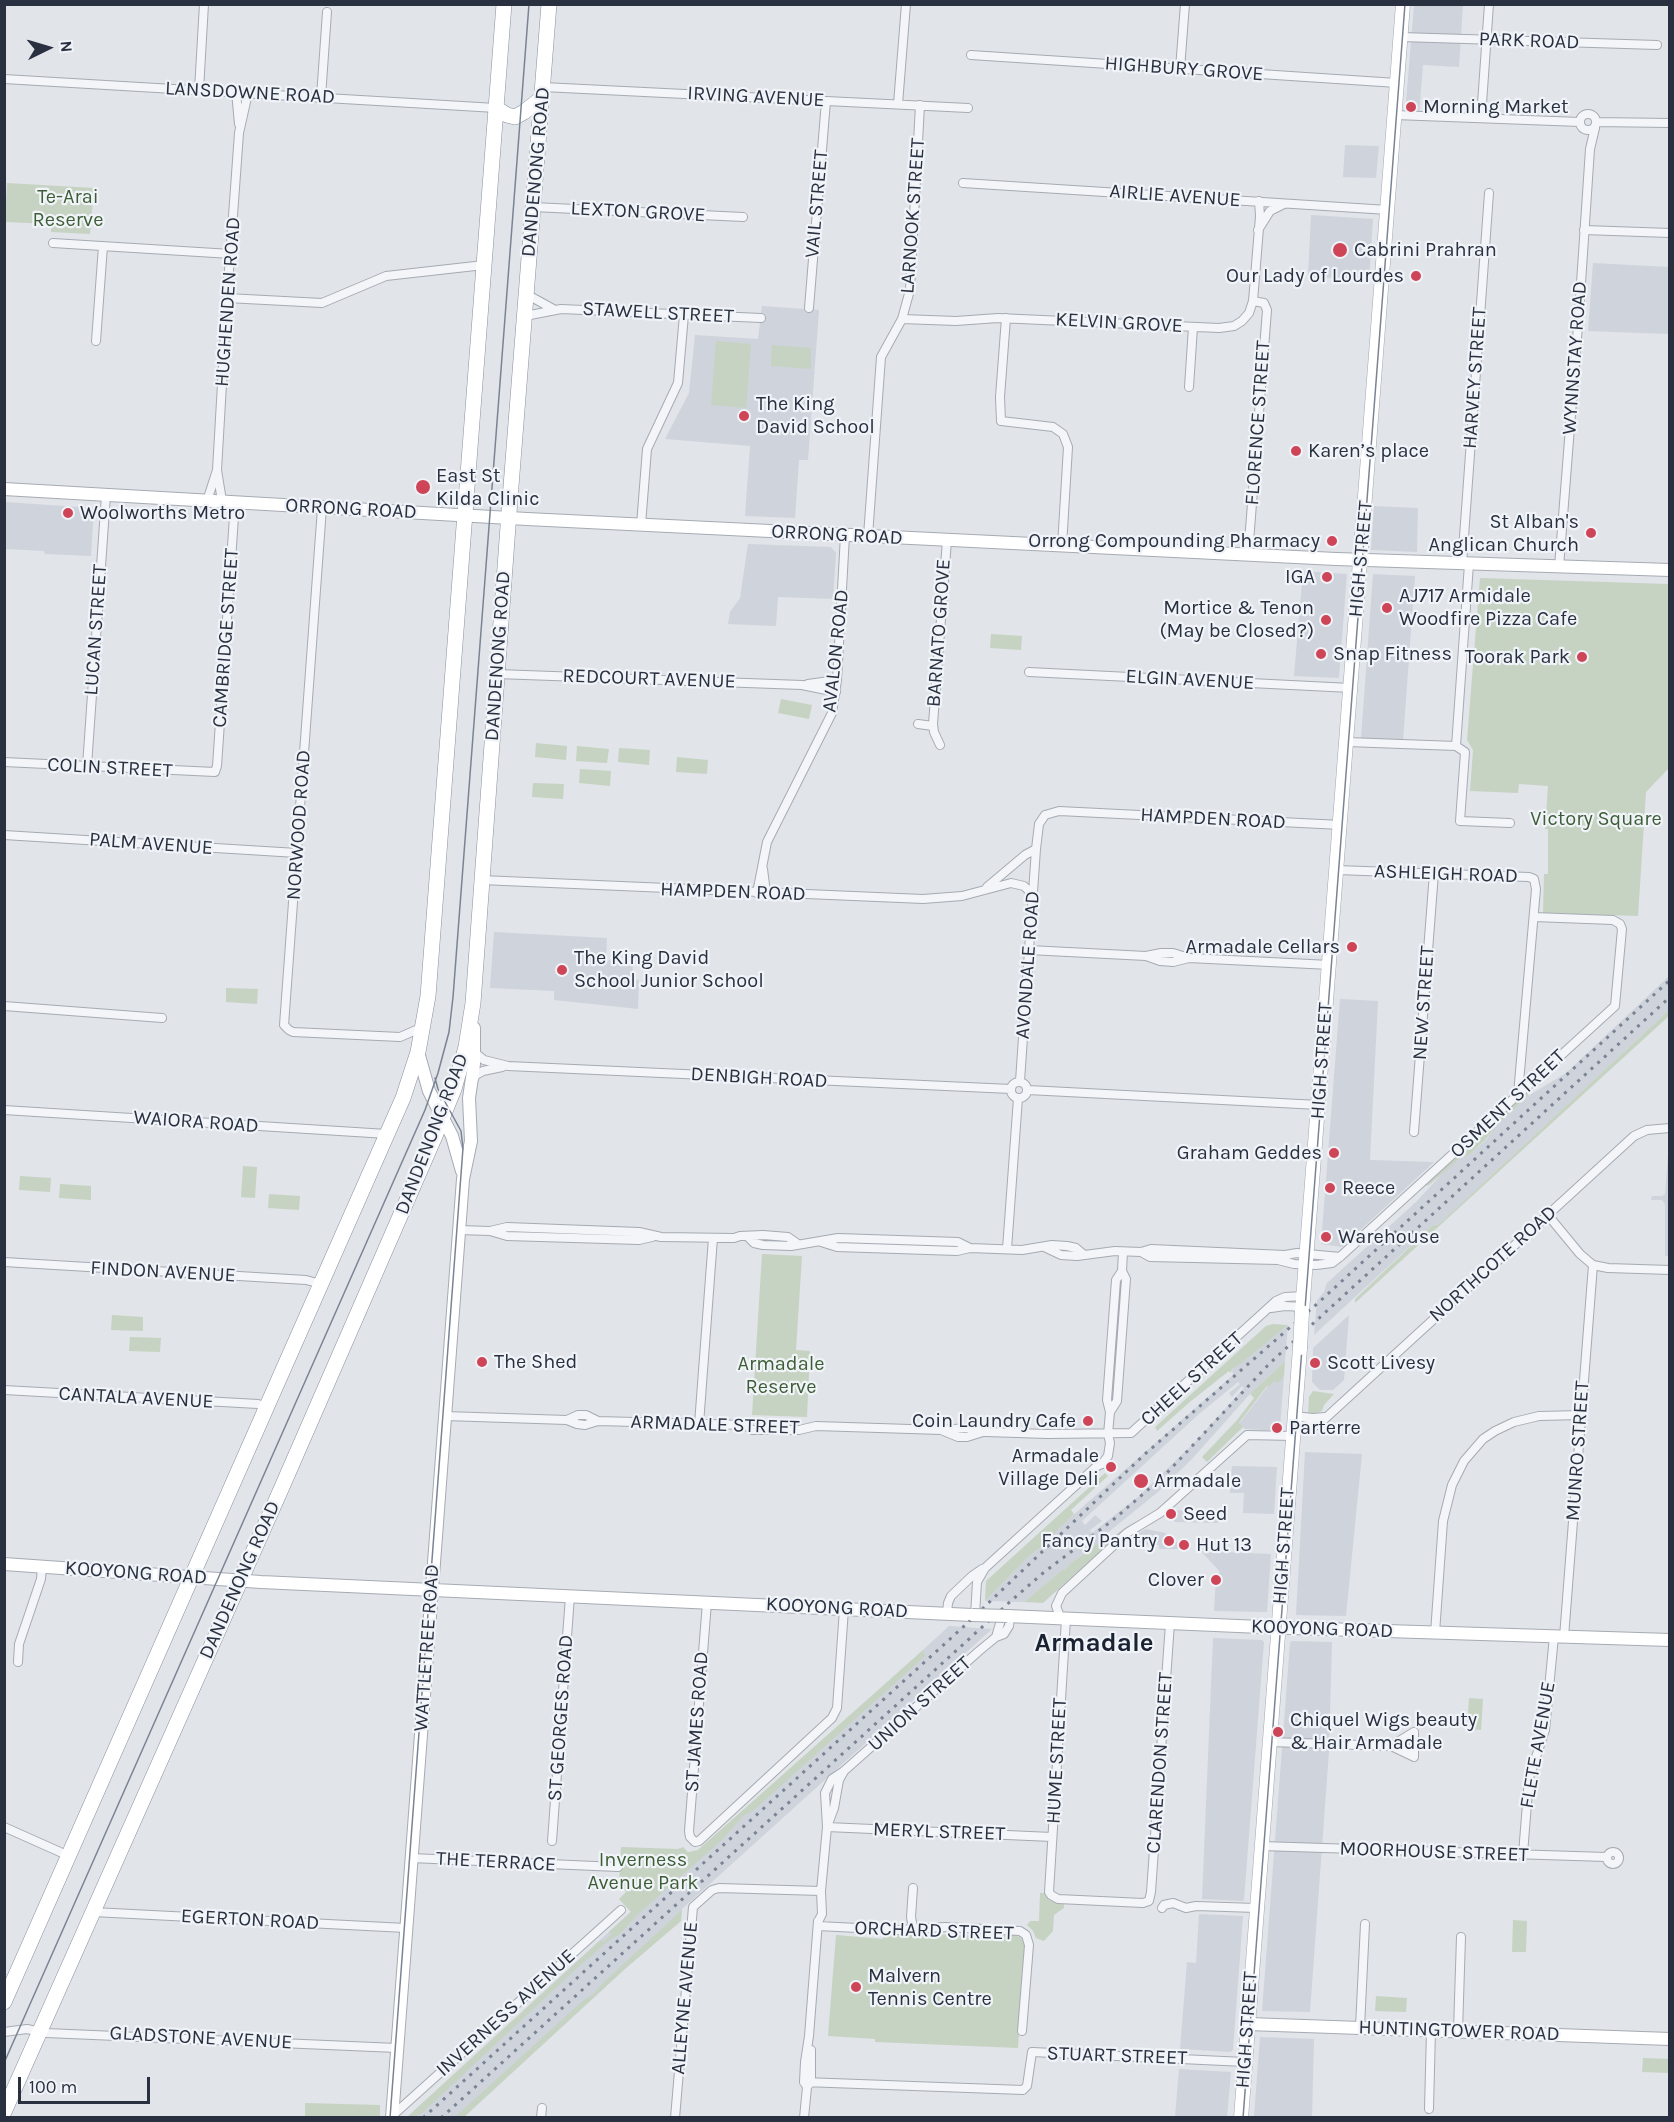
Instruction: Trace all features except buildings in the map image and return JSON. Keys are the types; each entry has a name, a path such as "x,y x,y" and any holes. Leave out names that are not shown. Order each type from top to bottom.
{"highway":[{"name":"DANDENONG ROAD","path":"4,2002 387,1134 409,1083 418,1051 424,1026 504,4"},
{"name":"DANDENONG ROAD","path":"4,2112 442,1118 454,1089 464,1053 473,1003 496,674 549,4"},
{"path":"496,108 515,117 524,112 542,92"}],"main road":[{"name":"HIGH STREET","path":"1241,2118 1403,4"}],"street":[{"path":"199,90 204,4"},
{"path":"898,104 906,4"},
{"path":"1180,69 1185,4"},
{"path":"1481,118 1489,4"},
{"path":"321,98 327,12"},
{"name":"PARK ROAD","path":"1401,37 1657,45"},
{"name":"HIGHBURY GROVE","path":"971,55 1397,83"},
{"name":"LANSDOWNE ROAD","path":"4,79 496,108"},
{"name":"HUGHENDEN ROAD","path":"236,92 240,133"},
{"name":"IRVING AVENUE","path":"542,92 968,108"},
{"name":"HUGHENDEN ROAD","path":"222,501 217,470 227,298 240,133 248,93"},
{"name":"VAIL STREET","path":"809,308 826,101"},
{"name":"LARNOOK STREET","path":"868,536 881,357 902,319 910,290 920,105"},
{"path":"1583,126 1584,115 1590,114 1594,117 1596,125"},
{"path":"1395,115 1481,118 1583,126 1590,130 1596,125 1670,123"},
{"name":"WYNNSTAY ROAD","path":"1559,567 1590,149 1596,125"},
{"name":"WYNNSTAY ROAD","path":"1583,126 1590,149"},
{"name":"AIRLIE AVENUE","path":"963,183 1388,210"},
{"name":"HARVEY STREET","path":"1456,746 1465,564 1489,193"},
{"path":"1253,301 1259,201"},
{"path":"1258,231 1270,211 1286,203"},
{"name":"LEXTON GROVE","path":"533,207 743,218"},
{"path":"1584,231 1670,233"},
{"path":"53,243 231,254"},
{"path":"96,341 103,246"},
{"path":"227,298 322,303 386,276 484,265"},
{"name":"STAWELL STREET","path":"526,294 555,310"},
{"name":"KELVIN GROVE","path":"902,319 945,321 1006,318 1219,328 1234,326 1249,313 1253,301"},
{"name":"FLORENCE STREET","path":"1248,555 1267,310 1264,303 1253,301"},
{"name":"STAWELL STREET","path":"525,316 555,310 760,318"},
{"path":"641,525 647,449 678,383 684,315"},
{"path":"1006,318 1001,421 1053,428 1063,434 1068,447 1062,546"},
{"path":"1189,387 1193,327"},
{"name":"HUGHENDEN ROAD","path":"207,501 217,470"},
{"name":"ORRONG ROAD","path":"4,489 464,516 1361,561 1670,570"},
{"name":"LUCAN STREET","path":"87,766 106,495"},
{"name":"CAMBRIDGE STREET","path":"215,772 235,502"},
{"name":"NORWOOD ROAD","path":"322,508 284,1015 286,1028 293,1032 400,1037 424,1026"},
{"name":"AVALON ROAD","path":"761,893 762,860 774,826 828,724 836,692 845,535"},
{"name":"BARNATO GROVE","path":"940,745 933,726 947,540"},
{"name":"ELGIN AVENUE","path":"1029,672 1351,688"},
{"name":"REDCOURT AVENUE","path":"496,674 802,685 836,692"},
{"name":"REDCOURT AVENUE","path":"802,685 837,680"},
{"name":"BARNATO GROVE","path":"918,723 933,726"},
{"path":"1347,742 1456,746 1465,752 1460,821 1510,823"},
{"name":"COLIN STREET","path":"4,762 215,772"},
{"name":"HAMPDEN ROAD","path":"984,889 1025,855 1036,849 1040,820 1054,811 1341,825"},
{"name":"PALM AVENUE","path":"4,835 297,853"},
{"name":"AVONDALE ROAD","path":"1020,1081 1036,849"},
{"name":"ASHLEIGH ROAD","path":"1337,870 1532,877 1536,884 1534,917"},
{"name":"NEW STREET","path":"1414,1132 1434,873"},
{"name":"HAMPDEN ROAD","path":"481,880 936,899 962,896 1005,884 1017,884 1025,887 1033,895"},
{"path":"1518,1094 1534,917"},
{"name":"OSMENT STREET","path":"713,1238 747,1236 750,1241 760,1245 789,1246 821,1242 837,1247 957,1251 970,1248 1022,1250 1044,1247 1058,1255 1141,1252 1151,1249 1307,1259 1340,1257 1615,1006 1622,929 1620,924 1613,920 1534,917"},
{"path":"1029,950 1146,956 1173,953 1189,958 1330,965"},
{"name":"WATTLETREE ROAD","path":"392,2117 463,1179 471,1141 469,1105 475,1053 473,1003"},
{"path":"4,1006 162,1018"},
{"path":"400,1037 418,1051"},
{"name":"WATTLETREE ROAD","path":"418,1051 428,1088 454,1143 463,1179"},
{"name":"DENBIGH ROAD","path":"475,1053 484,1060 508,1066"},
{"name":"DENBIGH ROAD","path":"471,1088 479,1073 508,1066 1011,1089"},
{"path":"1020,1081 1026,1084 1028,1090 1025,1096 1018,1098 1012,1095 1011,1089 1014,1083 1020,1081"},
{"path":"1028,1090 1319,1105"},
{"path":"1007,1249 1018,1098"},
{"name":"WAIORA ROAD","path":"4,1110 387,1134"},
{"name":"NORTHCOTE ROAD","path":"1294,1426 1313,1418 1324,1417 1638,1133 1651,1129 1670,1128"},
{"path":"1547,1214 1580,1254 1593,1264 1608,1268 1670,1270"},
{"path":"459,1230 490,1231 507,1227 639,1232 653,1237 713,1238 699,1424"},
{"path":"946,1614 951,1596 1097,1466 1104,1454 1110,1412 1107,1400 1123,1324 1126,1279 1122,1271 1123,1252"},
{"name":"FINDON AVENUE","path":"4,1262 306,1280 321,1284"},
{"name":"MUNRO STREET","path":"1559,1636 1581,1416 1593,1264"},
{"path":"1115,1365 1113,1323 1116,1280 1122,1271"},
{"name":"CHEEL STREET","path":"1108,1434 1136,1431 1281,1298 1303,1305"},
{"path":"1113,1323 1123,1324"},
{"name":"CANTALA AVENUE","path":"4,1390 258,1404 267,1408"},
{"name":"ARMADALE STREET","path":"445,1416 567,1420 585,1425 598,1421 745,1425 752,1430 798,1430 816,1426 941,1430 958,1437 986,1432 1108,1434"},
{"path":"1435,1633 1445,1512 1452,1485 1464,1461 1483,1439 1514,1422 1539,1416 1581,1416"},
{"name":"HUME STREET","path":"1058,1899 1051,1895 1049,1887 1064,1619 1056,1606 1062,1593 1127,1533 1160,1513 1247,1435 1294,1426"},
{"name":"KOOYONG ROAD","path":"4,1564 240,1580 974,1614 1006,1618 1670,1640"},
{"path":"18,1662 19,1644 42,1579 42,1567"},
{"path":"974,1614 977,1582 985,1568"},
{"name":"ST GEORGES ROAD","path":"552,1841 570,1596"},
{"name":"ST JAMES ROAD","path":"707,1602 689,1831 693,1841 699,1841 832,1718 837,1708 844,1609"},
{"name":"UNION STREET","path":"804,2118 818,1924 817,1907 821,1894 826,1827 834,1808 839,1780 844,1771 996,1637 1007,1632 1006,1618"},
{"name":"CLARENDON STREET","path":"1058,1899 1143,1903 1149,1901 1170,1623"},
{"name":"FLETE AVENUE","path":"1523,1854 1529,1778 1545,1730 1559,1636"},
{"path":"1269,1742 1391,1746"},
{"path":"4,1827 69,1856"},
{"name":"MERYL STREET","path":"826,1827 1052,1837"},
{"name":"MOORHOUSE STREET","path":"1261,1846 1606,1857"},
{"name":"THE TERRACE","path":"411,1858 618,1867"},
{"name":"ALLEYNE AVENUE","path":"675,2118 693,1907 712,1890 719,1887 821,1894"},
{"path":"913,1888 911,1917 913,1929"},
{"path":"1162,1908 1164,1905 1173,1903 1186,1908 1196,1906 1256,1908"},
{"name":"INVERNESS AVENUE","path":"392,2117 621,1910"},
{"name":"EGERTON ROAD","path":"93,1912 406,1928"},
{"name":"ORCHARD STREET","path":"818,1924 898,1930 1014,1930 1026,1935 1029,1945 1022,2031"},
{"path":"1360,2027 1365,1924"},
{"path":"1458,2031 1461,1937"},
{"name":"HUNTINGTOWER ROAD","path":"1248,2024 1670,2039"},
{"name":"GLADSTONE AVENUE","path":"4,2032 27,2029 40,2032 397,2048"},
{"path":"1429,2109 1431,2030"},
{"name":"STUART STREET","path":"808,2084 1023,2090 1027,2086 1032,2052 1245,2062"},
{"path":"541,2118 542,2108"}],"shaded area":[{"path":"1414,5 1463,5 1459,67 1423,65 1419,115 1405,114"},
{"path":"1345,145 1379,146 1376,178 1343,177"},
{"name":"Cabrini Prahran","path":"1311,215 1373,219 1369,281 1308,276"},
{"path":"1593,263 1669,267 1668,334 1588,331"},
{"name":"The King David School","path":"762,306 819,310 808,460 799,460 795,518 745,516 750,446 665,439 689,393 695,335 758,339"},
{"path":"5,502 94,508 91,556 5,549"},
{"path":"1374,506 1418,508 1417,552 1371,550"},
{"path":"748,544 831,547 836,553 833,599 778,597 776,626 728,624 730,612 740,598"},
{"path":"1303,571 1347,574 1338,678 1294,676"},
{"path":"1373,574 1415,576 1403,741 1363,740 1361,738"},
{"name":"The King David School Junior School","path":"494,932 607,938 606,960 633,962 632,979 639,980 638,1009 554,1000 554,991 490,988"},
{"path":"1669,976 1669,1010 1439,1224 1432,1226 1314,1335 1317,1300 1324,1292 1327,1283 1417,1201 1448,1167 1460,1157 1469,1155 1486,1140 1496,1125 1528,1096 1566,1073"},
{"path":"1340,999 1378,1001 1370,1160 1434,1162 1342,1247 1321,1244"},
{"path":"1669,1142 1669,1256 1665,1256 1665,1204 1662,1200 1651,1200 1652,1196 1665,1194"},
{"path":"1349,1315 1344,1380 1333,1390 1320,1390 1312,1382 1313,1348"},
{"path":"1288,1325 1285,1361 1250,1394 1191,1460 1158,1492 1024,1602 985,1601 1028,1557 1042,1546 1046,1539 1233,1375 1232,1369","holes":["1238,1382 1240,1384 1229,1393 1232,1397 1242,1386 1244,1388 1196,1441 1139,1496 1092,1533 1090,1530 1102,1521 1095,1515 1085,1525 1082,1521 1199,1414"]},
{"path":"1284,1376 1278,1431 1245,1429 1239,1424 1268,1386"},
{"path":"1305,1452 1362,1454 1346,1616 1296,1615"},
{"path":"1232,1466 1277,1467 1274,1514 1243,1513 1244,1493 1230,1493"},
{"path":"1171,1510 1219,1512 1218,1523 1175,1522 1168,1515"},
{"path":"1146,1529 1165,1533 1179,1544 1183,1540 1191,1549 1159,1549 1159,1545 1128,1544 1126,1539"},
{"path":"1201,1551 1271,1554 1267,1612 1214,1611 1216,1577 1220,1572"},
{"path":"949,1626 992,1629 682,1909 681,1921 626,1968 464,2117 406,2118 698,1850"},
{"path":"1213,1638 1262,1640 1264,1642 1244,1900 1242,1901 1202,1899"},
{"path":"1292,1641 1332,1642 1329,1751 1310,2012 1262,2011 1290,1643"},
{"path":"1199,1914 1243,1916 1233,2050 1230,2052 1180,2049 1187,1962 1196,1963"},
{"path":"1260,2037 1314,2039 1312,2117 1254,2117"},
{"path":"1179,2069 1231,2072 1227,2117 1175,2117"}],"green space":[{"name":"Te-Arai Reserve","path":"7,183 94,188 90,234 51,232 51,224 5,222"},
{"path":"716,341 751,344 746,408 711,405"},
{"path":"772,345 811,348 811,369 771,366"},
{"name":"Toorak Park","path":"1480,578 1669,584 1669,768 1646,792 1638,916 1543,913 1544,874 1548,874 1548,829 1545,829 1548,786 1519,784 1518,793 1470,791 1473,750 1467,740"},
{"path":"991,634 1022,636 1021,650 990,648"},
{"path":"781,699 812,705 809,719 778,713"},
{"path":"536,743 567,746 566,760 535,757"},
{"path":"577,746 609,749 607,763 576,761"},
{"path":"619,748 650,750 649,765 618,762"},
{"path":"677,757 708,760 707,774 676,772"},
{"path":"580,769 611,771 610,786 579,783"},
{"path":"533,783 564,784 563,799 532,797"},
{"path":"226,988 258,989 257,1004 226,1002"},
{"path":"1669,1010 1669,1016 1355,1303 1355,1299 1432,1226 1439,1224"},
{"path":"1531,1089 1528,1096 1469,1155 1460,1158 1425,1186"},
{"path":"243,1166 257,1167 255,1198 241,1197"},
{"path":"20,1176 51,1178 50,1192 19,1190"},
{"path":"60,1184 91,1186 91,1200 59,1198"},
{"path":"269,1194 300,1196 299,1210 268,1208"},
{"name":"Armadale Reserve","path":"762,1254 802,1256 796,1350 810,1351 807,1417 752,1415"},
{"path":"112,1315 143,1317 143,1331 111,1330"},
{"path":"1288,1325 1232,1369 1231,1373 1229,1371 1191,1401 1157,1431 1155,1427 1266,1326"},
{"path":"130,1337 161,1338 160,1352 129,1351"},
{"path":"1285,1361 1284,1376 1278,1383 1274,1381 1269,1387 1267,1386 1239,1423 1243,1427 1207,1462 1202,1457 1254,1398 1250,1394"},
{"path":"1313,1391 1334,1394 1324,1405 1322,1411 1313,1414 1308,1413 1309,1397"},
{"path":"1105,1473 1108,1476 1071,1510 1074,1514 985,1601 986,1581"},
{"path":"1134,1521 1043,1603 1024,1602 1101,1541 1104,1544"},
{"name":"Inverness Avenue Park","path":"923,1650 925,1656 754,1810 743,1816 723,1839 636,1916 620,1934 608,1941 576,1969 422,2113 406,2118 601,1940 603,1942 610,1936 612,1934 609,1932 631,1912 619,1899 626,1892 619,1884 621,1847 678,1849 683,1847 688,1852 698,1850"},
{"path":"1469,1698 1483,1699 1481,1730 1467,1729"},
{"path":"1040,1893 1044,1893 1049,1900 1064,1904 1064,1908 1054,1915 1053,1931 1044,1941 1036,1938 1027,1925 1030,1921 1039,1921"},
{"path":"682,1910 681,1921 626,1968 464,2117 455,2117 585,1999 593,1995"},
{"path":"1513,1920 1527,1921 1526,1952 1512,1952"},
{"path":"883,1933 998,1936 1013,1934 1021,1938 1025,1944 1018,2048 875,2042 875,2039 828,2036 836,1935 883,1939"},
{"path":"1376,1996 1407,1998 1406,2012 1375,2011"},
{"path":"1643,2058 1669,2059 1669,2073 1642,2072"},
{"path":"305,2103 380,2105 380,2117 305,2117"}],"tram line":[{"path":"4,2063 425,1110 449,1032 529,4"},
{"path":"1243,2118 1405,4"},
{"path":"390,2118 463,1148 461,1131 438,1089 435,1078"}],"railway":[{"path":"423,2118 961,1629 1145,1454 1318,1303 1670,980"},
{"path":"441,2118 1012,1600 1043,1573 1113,1520 1165,1475 1270,1363 1670,997"}],"place":[{"name":"Morning Market","path":"1411,107"},
{"name":"Cabrini Prahran","path":"1340,250"},
{"name":"Our Lady of Lourdes","path":"1416,276"},
{"name":"The King David School","path":"744,416"},
{"name":"Karen’s place","path":"1296,451"},
{"name":"East St Kilda Clinic","path":"423,487"},
{"name":"Woolworths Metro","path":"68,513"},
{"name":"St Alban's Anglican Church","path":"1591,533"},
{"name":"Orrong Compounding Pharmacy","path":"1332,541"},
{"name":"IGA","path":"1327,577"},
{"name":"AJ717 Armidale Woodfire Pizza Cafe","path":"1387,608"},
{"name":"Mortice & Tenon (May be Closed?)","path":"1326,620"},
{"name":"Snap Fitness","path":"1321,654"},
{"name":"Toorak Park","path":"1582,657"},
{"name":"Armadale Cellars","path":"1352,947"},
{"name":"The King David School Junior School","path":"562,970"},
{"name":"Graham Geddes","path":"1334,1153"},
{"name":"Reece","path":"1330,1188"},
{"name":"Warehouse","path":"1326,1237"},
{"name":"The Shed","path":"482,1362"},
{"name":"Scott Livesy","path":"1315,1363"},
{"name":"Coin Laundry Cafe","path":"1088,1421"},
{"name":"Parterre","path":"1277,1428"},
{"name":"Armadale Village Deli","path":"1111,1467"},
{"name":"Armadale","path":"1141,1481"},
{"name":"Seed","path":"1171,1514"},
{"name":"Fancy Pantry","path":"1169,1541"},
{"name":"Hut 13","path":"1184,1545"},
{"name":"Clover","path":"1216,1580"},
{"name":"Chiquel Wigs beauty & Hair Armadale","path":"1278,1732"},
{"name":"Malvern Tennis Centre","path":"856,1987"}],"district":[{"name":"Armadale","path":"1094,1644"}],"park label":[{"name":"Victory Square","path":"1596,819"}]}
